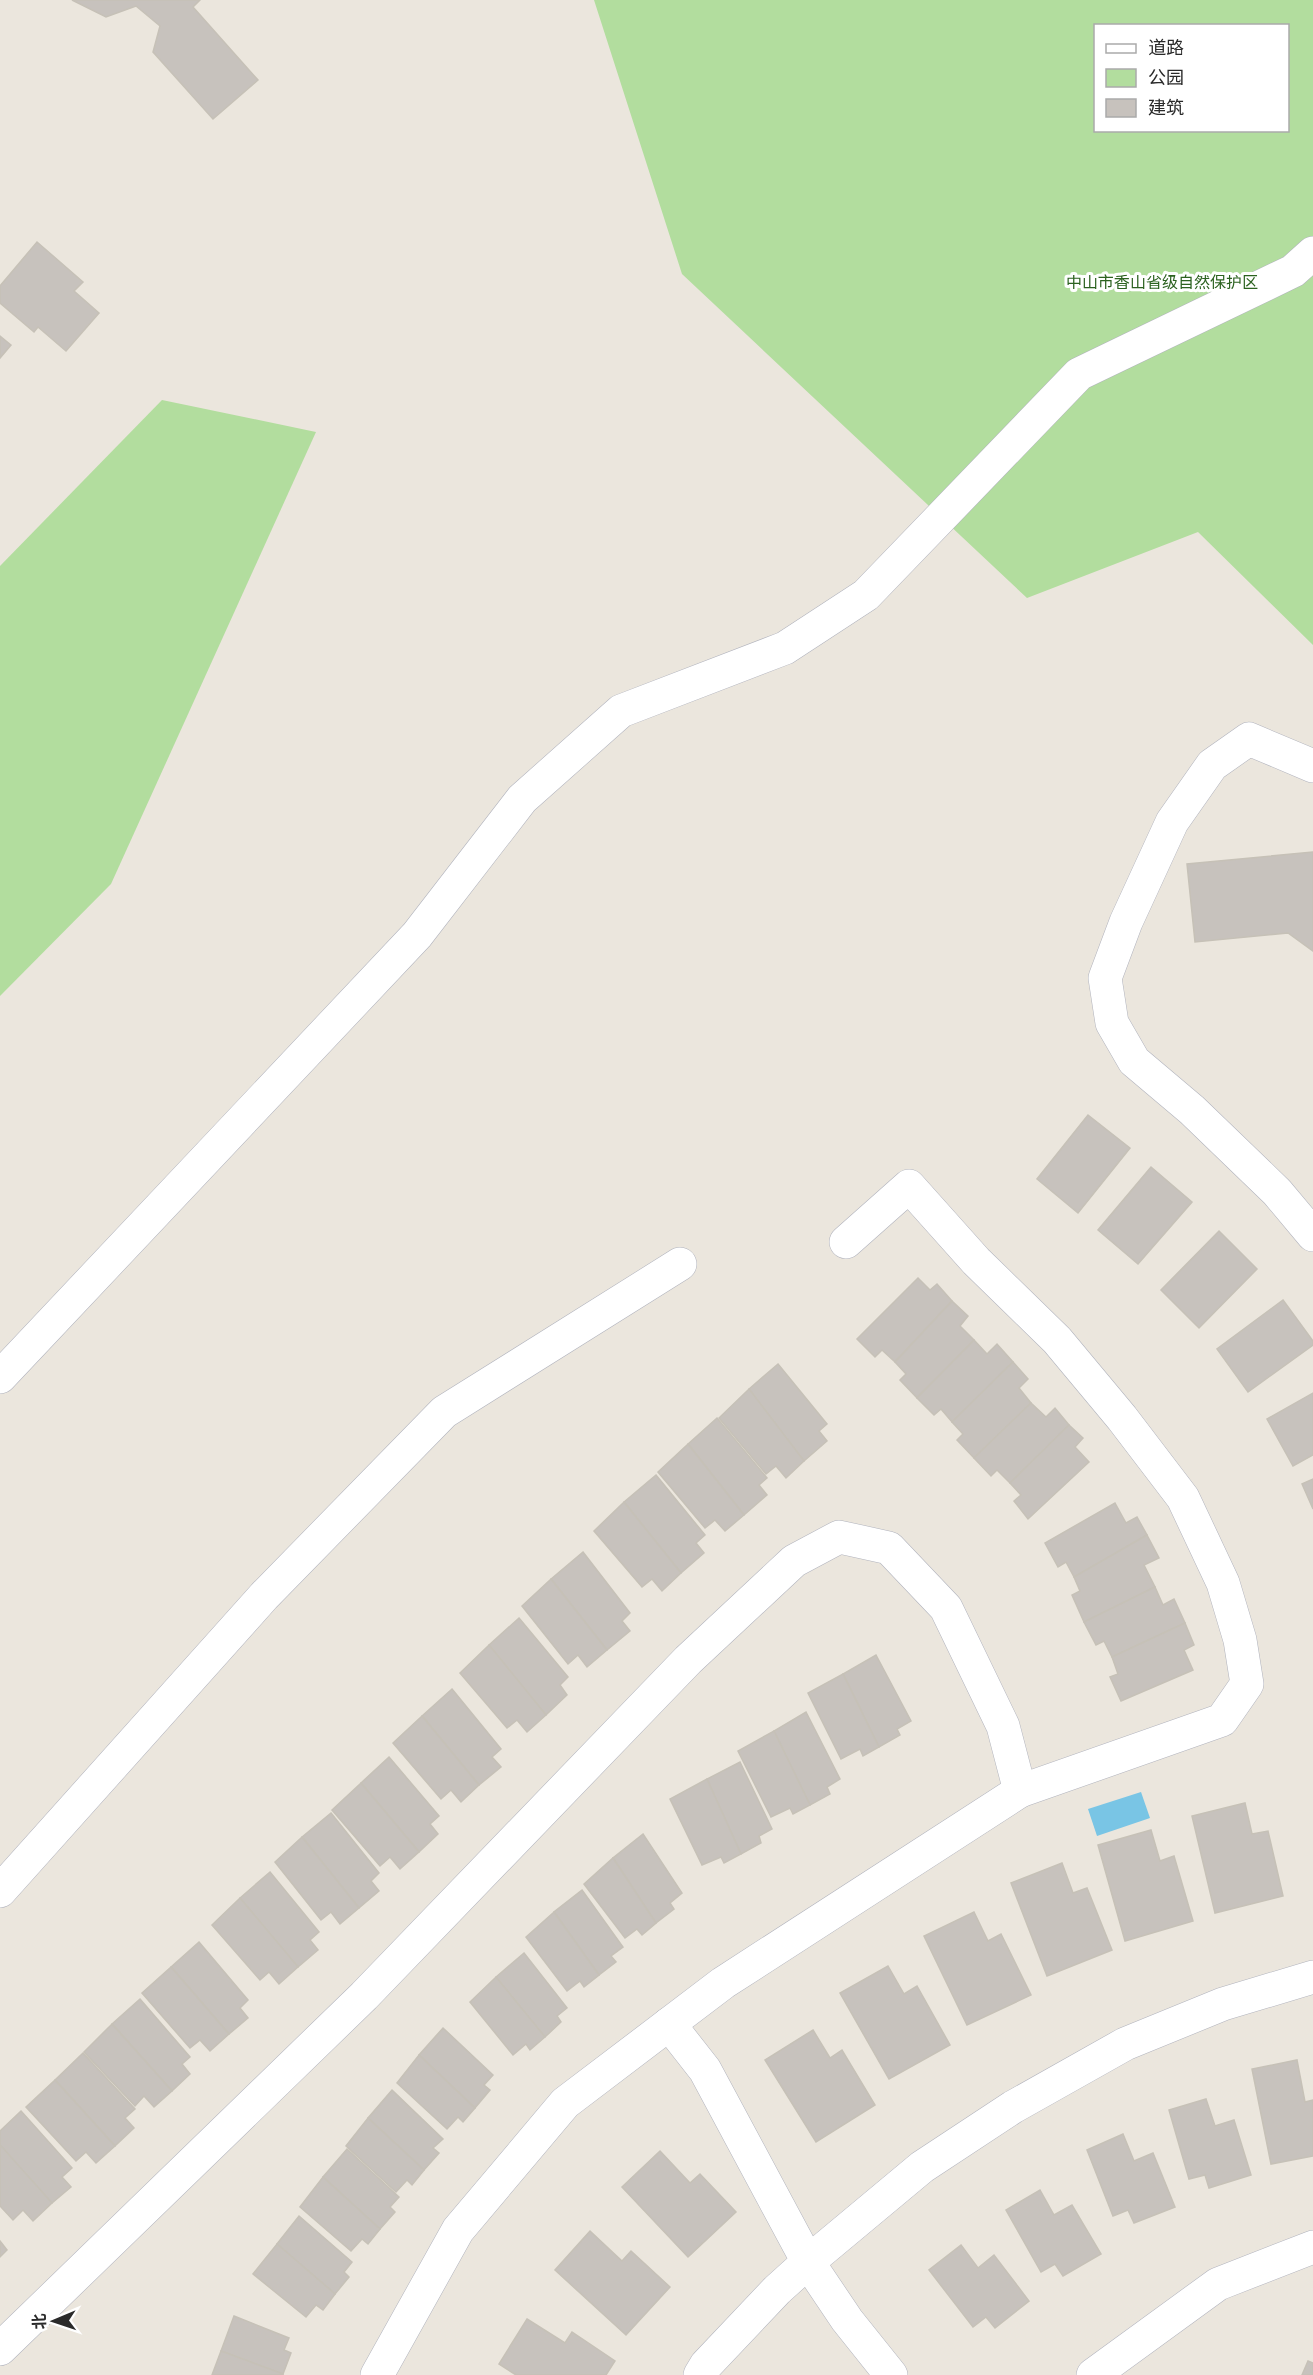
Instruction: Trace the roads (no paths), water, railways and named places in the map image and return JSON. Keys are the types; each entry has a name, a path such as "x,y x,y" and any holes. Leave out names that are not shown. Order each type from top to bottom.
{"street":[{"path":"0,1377 417,935 522,799 621,711 785,648 866,596 1079,374 1293,271 1313,253"},
{"path":"1313,766 1249,739 1212,765 1172,822 1126,922 1105,978 1112,1023 1134,1061 1192,1110 1277,1192 1313,1234"},
{"path":"377,2375 466,2221 565,2103 723,1983 1020,1791 1222,1720 1247,1684 1240,1640 1223,1583 1184,1498 1057,1340 976,1261 909,1186 846,1242"},
{"path":"0,1891 264,1596 444,1412 680,1264"},
{"path":"0,2349 364,1996 679,1668 794,1561 839,1537 889,1548 946,1608 1003,1726 1020,1791"},
{"path":"700,2375 706,2365 777,2290 808,2262 922,2167 1013,2107 1125,2044 1223,2004 1313,1977"},
{"path":"669,2024 705,2070 808,2262 848,2320 891,2375"},
{"path":"1093,2375 1218,2284 1313,2247"}],"water":[{"path":"1141,1792 1150,1818 1097,1836 1088,1809"}],"park label":[{"name":"中山市香山省级自然保护区","path":"1162,282"}]}
